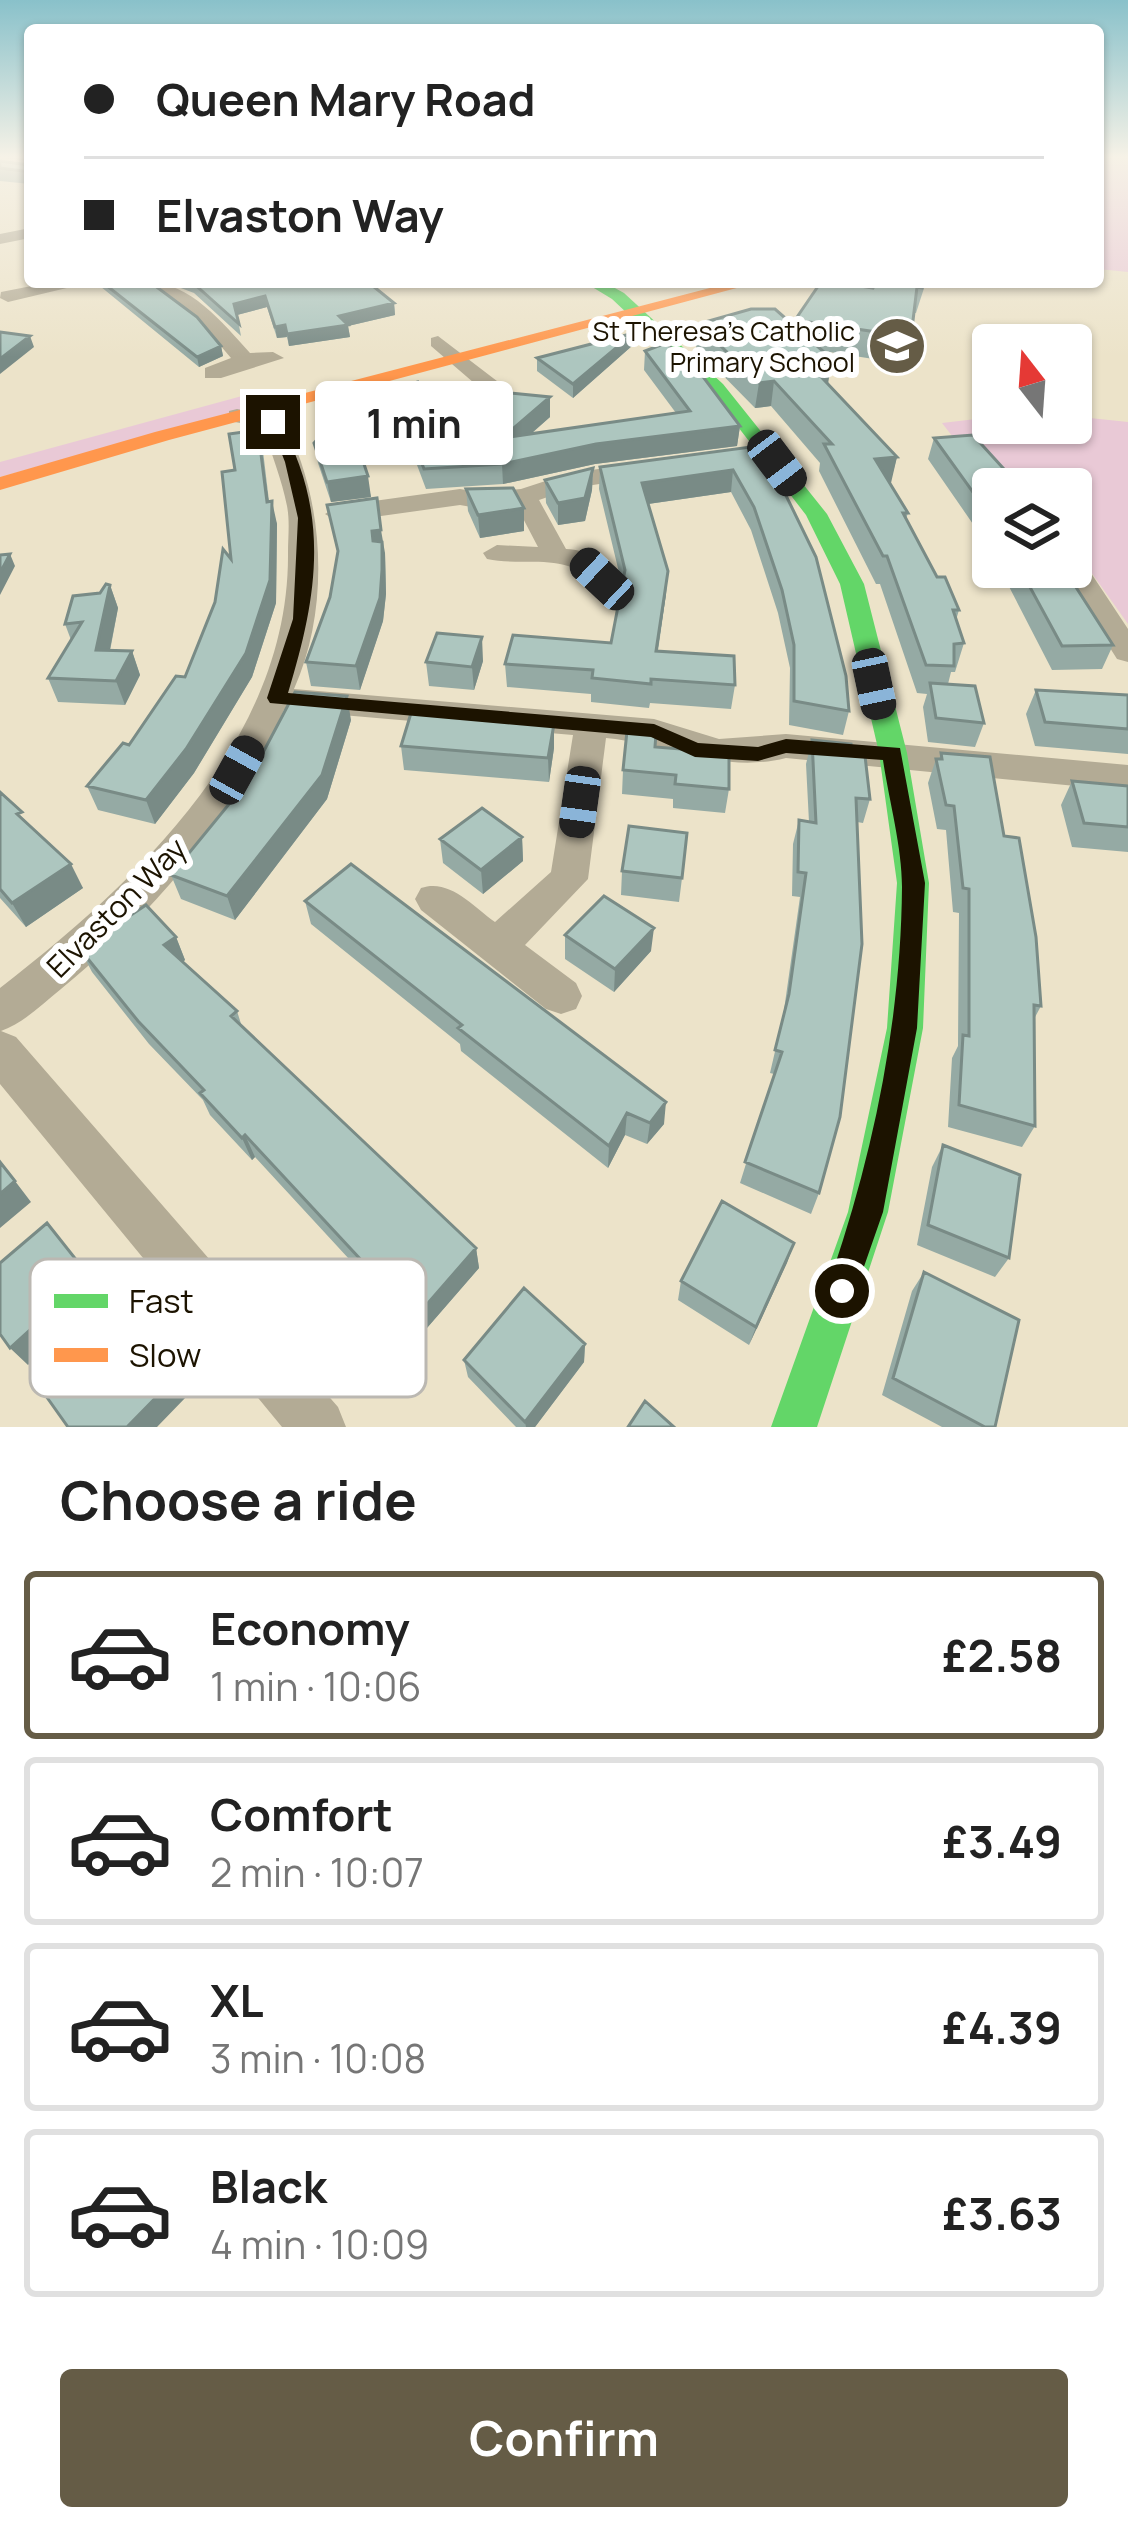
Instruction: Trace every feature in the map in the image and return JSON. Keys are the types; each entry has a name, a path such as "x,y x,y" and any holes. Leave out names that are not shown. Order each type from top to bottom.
{"main road":[{"path":"601,288 626,304 717,388 816,514 852,584 892,753 913,883 904,1028 868,1212 794,1427"},
{"path":"626,304 659,288"},
{"path":"0,457 626,304 717,288"},
{"path":"0,484 448,351"}],"street":[{"path":"3,296 49,288"},
{"path":"164,288 209,320 244,360"},
{"path":"448,351 510,402"},
{"path":"213,373 244,360 274,358"},
{"name":"Elvaston Way","path":"0,1012 46,979 162,870 237,770 277,698 302,619 306,518 293,462 273,422 237,416"},
{"path":"742,456 770,454"},
{"path":"306,518 460,497 483,501 524,496 570,481 677,465"},
{"path":"524,496 556,554"},
{"path":"497,553 579,558 602,579"},
{"path":"1087,588 1128,652"},
{"path":"277,698 654,730 695,750 758,754 786,746 1128,778"},
{"path":"496,946 569,880 591,725"},
{"path":"435,899 561,996"},
{"path":"0,1051 175,1259"},
{"path":"292,1397 317,1427"}],"shaded area":[{"path":"1104,224 1128,224 1128,272 1104,270"},
{"path":"242,396 251,407 0,477 0,462"},
{"path":"1092,418 1128,422 1128,624 1092,573 1092,468 993,468 956,441 942,423 972,419 972,444 1092,444"}],"building":[{"path":"110,288 158,288 197,317 221,346 197,357"},
{"path":"199,288 375,288 394,303 339,316 348,325 287,334 285,325 275,327 265,296 234,304 239,324"},
{"path":"817,288 917,288 911,337 795,320"},
{"path":"751,309 775,309 832,359 808,363 897,457 875,459 908,513 903,513 937,577 945,577 959,610 953,610 964,643 954,644 954,666 926,665 887,556 824,444 832,444 774,381 759,383 698,324"},
{"path":"0,332 30,336 0,359"},
{"path":"634,333 573,384 537,358"},
{"path":"666,343 704,378 740,426 596,444 502,464 424,469 394,390 355,437 368,476 327,482 314,443 352,400 418,382 448,409 460,388 550,397 502,438 690,411 645,351"},
{"path":"258,430 267,502 272,501 270,580 246,653 186,749 146,800 87,786 123,743 129,745 176,676 185,677 215,602 223,549 231,559 222,472 235,470 229,434"},
{"path":"972,435 972,444 981,444 1003,468 972,468 972,491 934,438"},
{"path":"758,446 780,473 775,473 816,557 846,676 849,711 794,701 794,645 782,590 754,507 733,470 642,483 668,571 656,651 734,656 735,685 651,679 651,684 592,678 593,670 505,664 513,635 611,643 625,570 600,467"},
{"path":"593,468 585,498 558,503 545,480"},
{"path":"513,488 524,508 478,515 466,489"},
{"path":"377,498 381,530 372,531 373,541 382,542 380,598 356,666 306,662 330,597 338,551 327,505"},
{"path":"110,585 96,650 132,651 116,681 48,678 82,622 65,624 73,596 100,593"},
{"path":"1030,588 1076,588 1113,645 1062,646"},
{"path":"437,633 482,637 472,667 426,662"},
{"path":"930,683 975,686 984,723 936,718"},
{"path":"1036,690 1128,695 1128,729 1045,722"},
{"path":"295,692 347,696 322,775 227,896 171,875 248,781"},
{"path":"411,713 554,724 548,758 401,746"},
{"path":"627,731 656,734 655,747 729,753 729,789 675,784 676,775 623,770"},
{"path":"812,740 851,744 851,755 865,756 870,799 856,798 862,944 840,1117 819,1193 745,1162 782,1052 775,1050 789,994 806,873 798,872 799,820 816,823"},
{"path":"941,753 990,757 1004,836 1019,838 1036,937 1041,1006 1034,1005 1035,1126 959,1105 963,1035 969,1036 969,889 963,888 954,806 946,805 936,759 942,759"},
{"path":"1072,781 1128,786 1128,827 1084,823"},
{"path":"0,792 71,864 12,903 0,889"},
{"path":"482,808 522,837 481,870 440,839"},
{"path":"629,826 687,833 682,878 622,871"},
{"path":"351,864 666,1102 650,1123 627,1113 609,1146 305,901"},
{"path":"604,896 654,928 615,969 565,935"},
{"path":"146,905 176,937 164,945 237,1011 231,1016 476,1248 426,1305 426,1259 360,1259 200,1093 204,1090 138,1021 80,949"},
{"path":"943,1145 1020,1175 1009,1258 928,1225"},
{"path":"0,1162 15,1181 0,1194"},
{"path":"722,1201 794,1243 756,1327 681,1281"},
{"path":"47,1223 76,1259 30,1259 30,1330 10,1348 0,1334 0,1263"},
{"path":"924,1272 1019,1320 995,1427 985,1427 893,1378"},
{"path":"524,1288 585,1344 525,1422 464,1360"},
{"path":"47,1397 156,1397 127,1427 68,1427"},
{"path":"645,1401 674,1427 628,1427"}],"traffic: fast":[{"path":"603,288 618,296 717,388 816,514 852,584 893,753 913,883 905,1028 868,1212 794,1427"}],"traffic: slow":[{"path":"0,484 162,436 728,288"}],"place":[{"name":"St Theresa's Catholic Primary School","path":"897,346"}],"route":[{"path":"273,422 293,462 306,518 302,619 277,698 654,730 695,750 758,754 786,746 892,753 913,883 904,1028 868,1212 842,1291"}]}
